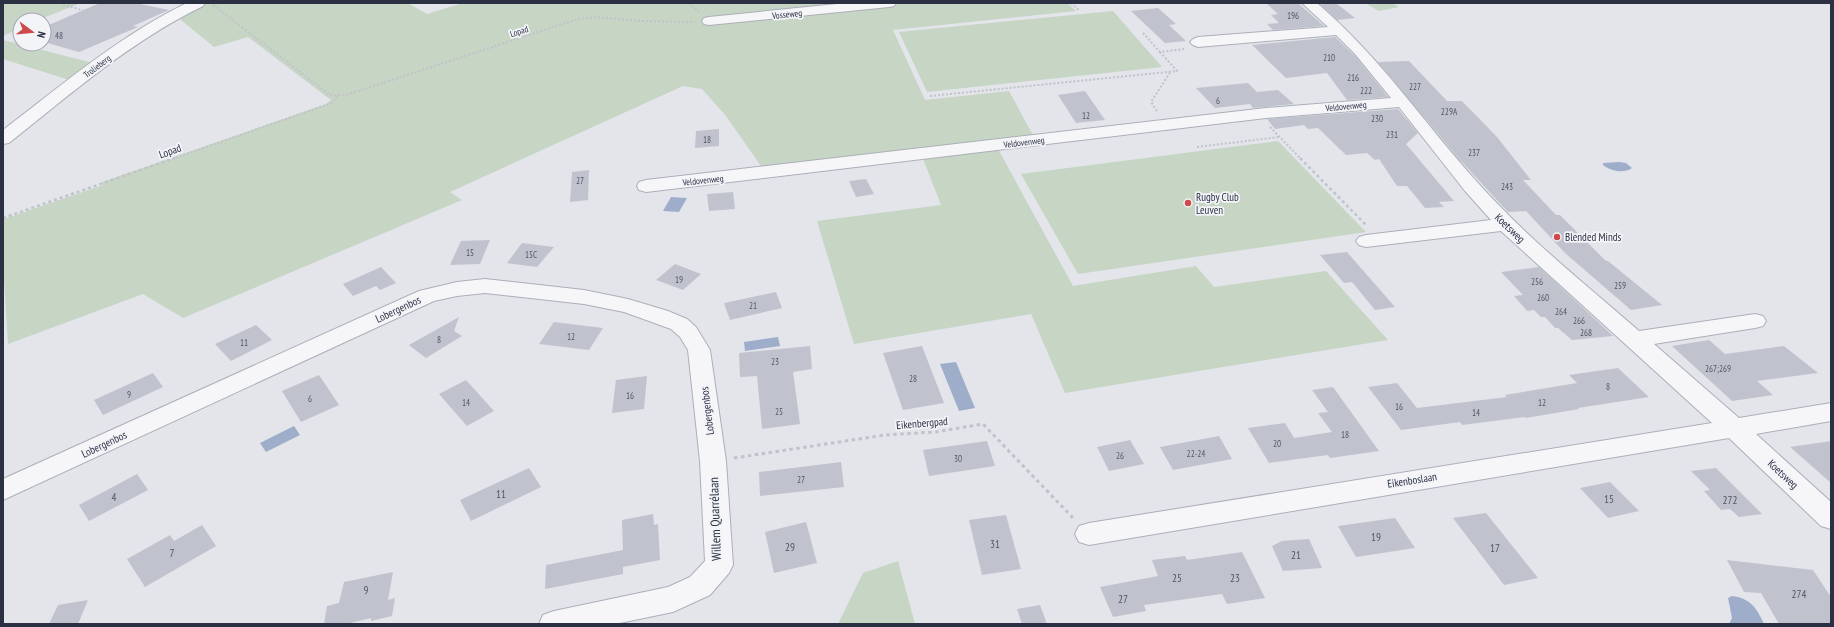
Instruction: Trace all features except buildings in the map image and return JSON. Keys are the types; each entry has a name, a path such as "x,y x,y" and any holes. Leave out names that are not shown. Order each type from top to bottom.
{"street":[{"name":"Trolieberg","path":"3,139 149,28 198,3"},
{"name":"Vosseweg","path":"709,20 889,3"},
{"name":"Koetsweg","path":"1309,3 1340,30 1403,102 1477,195 1506,224 1735,429 1831,518"},
{"path":"1198,42 1340,30"},
{"name":"Veldovenweg","path":"646,186 1257,114 1403,102"},
{"path":"1372,240 1506,224"},
{"name":"Lobergenbos","path":"3,490 427,296 457,289 485,286 584,297 628,306 660,316 679,324 688,332 699,350 713,462"},
{"path":"1634,339 1755,321"},
{"path":"1735,429 1831,412"},
{"name":"Eikenboslaan","path":"1089,534 1233,508 1735,429"},
{"name":"Willem Quarrélaan","path":"554,624 673,600 700,586 719,565 713,462"}],"path":[{"path":"210,3 330,95 338,95"},
{"path":"1071,3 1080,11"},
{"path":"63,5 149,28"},
{"name":"Lopad","path":"3,218 332,103 338,95 346,95 578,18 597,17 640,21 709,20"},
{"path":"930,96 1177,71 1143,33"},
{"path":"1160,52 1203,47 1198,42"},
{"path":"1169,125 1151,102 1171,71"},
{"path":"1257,114 1280,137 1372,240"},
{"path":"1197,147 1280,137"},
{"name":"Eikenbergpad","path":"713,462 885,435 935,432 983,424 1089,534"}],"green space":[{"path":"3,3 81,3 52,14 52,12 12,12 12,32 3,36"},
{"path":"206,3 408,3 427,14 463,3 1067,3 1076,11 893,30 925,100 1009,91 1035,139 998,149 1073,286 1196,266 1214,287 1326,271 1388,340 1065,393 1031,314 854,344 817,221 941,205 920,151 763,169 726,116 702,89 683,86 450,192 462,200 183,318 143,294 8,344 3,264 4,219 103,185 102,182 326,104 331,100 248,37 214,47 176,16"},
{"path":"1365,3 1392,3 1399,7 1379,11"},
{"path":"1113,11 1162,67 927,92 899,32"},
{"path":"3,40 12,42 12,52 50,52 93,63 69,80 3,59"},
{"name":"Rugby Club Leuven","path":"1278,141 1366,232 1078,274 1021,174"},
{"path":"898,561 915,624 838,624 863,573"}],"water":[{"path":"1603,163 1626,163 1632,168 1625,171 1617,171 1609,169 1603,165"},
{"path":"671,197 687,198 679,212 663,211"},
{"path":"778,337 780,346 745,351 744,342"},
{"path":"956,362 975,408 959,411 940,364"},
{"path":"294,426 300,435 266,452 260,443"},
{"path":"1732,596 1744,599 1752,605 1759,613 1764,624 1729,624 1732,618 1728,598"}],"place":[{"name":"Rugby Club Leuven","path":"1188,203"},
{"name":"Blended Minds","path":"1557,237"}]}
